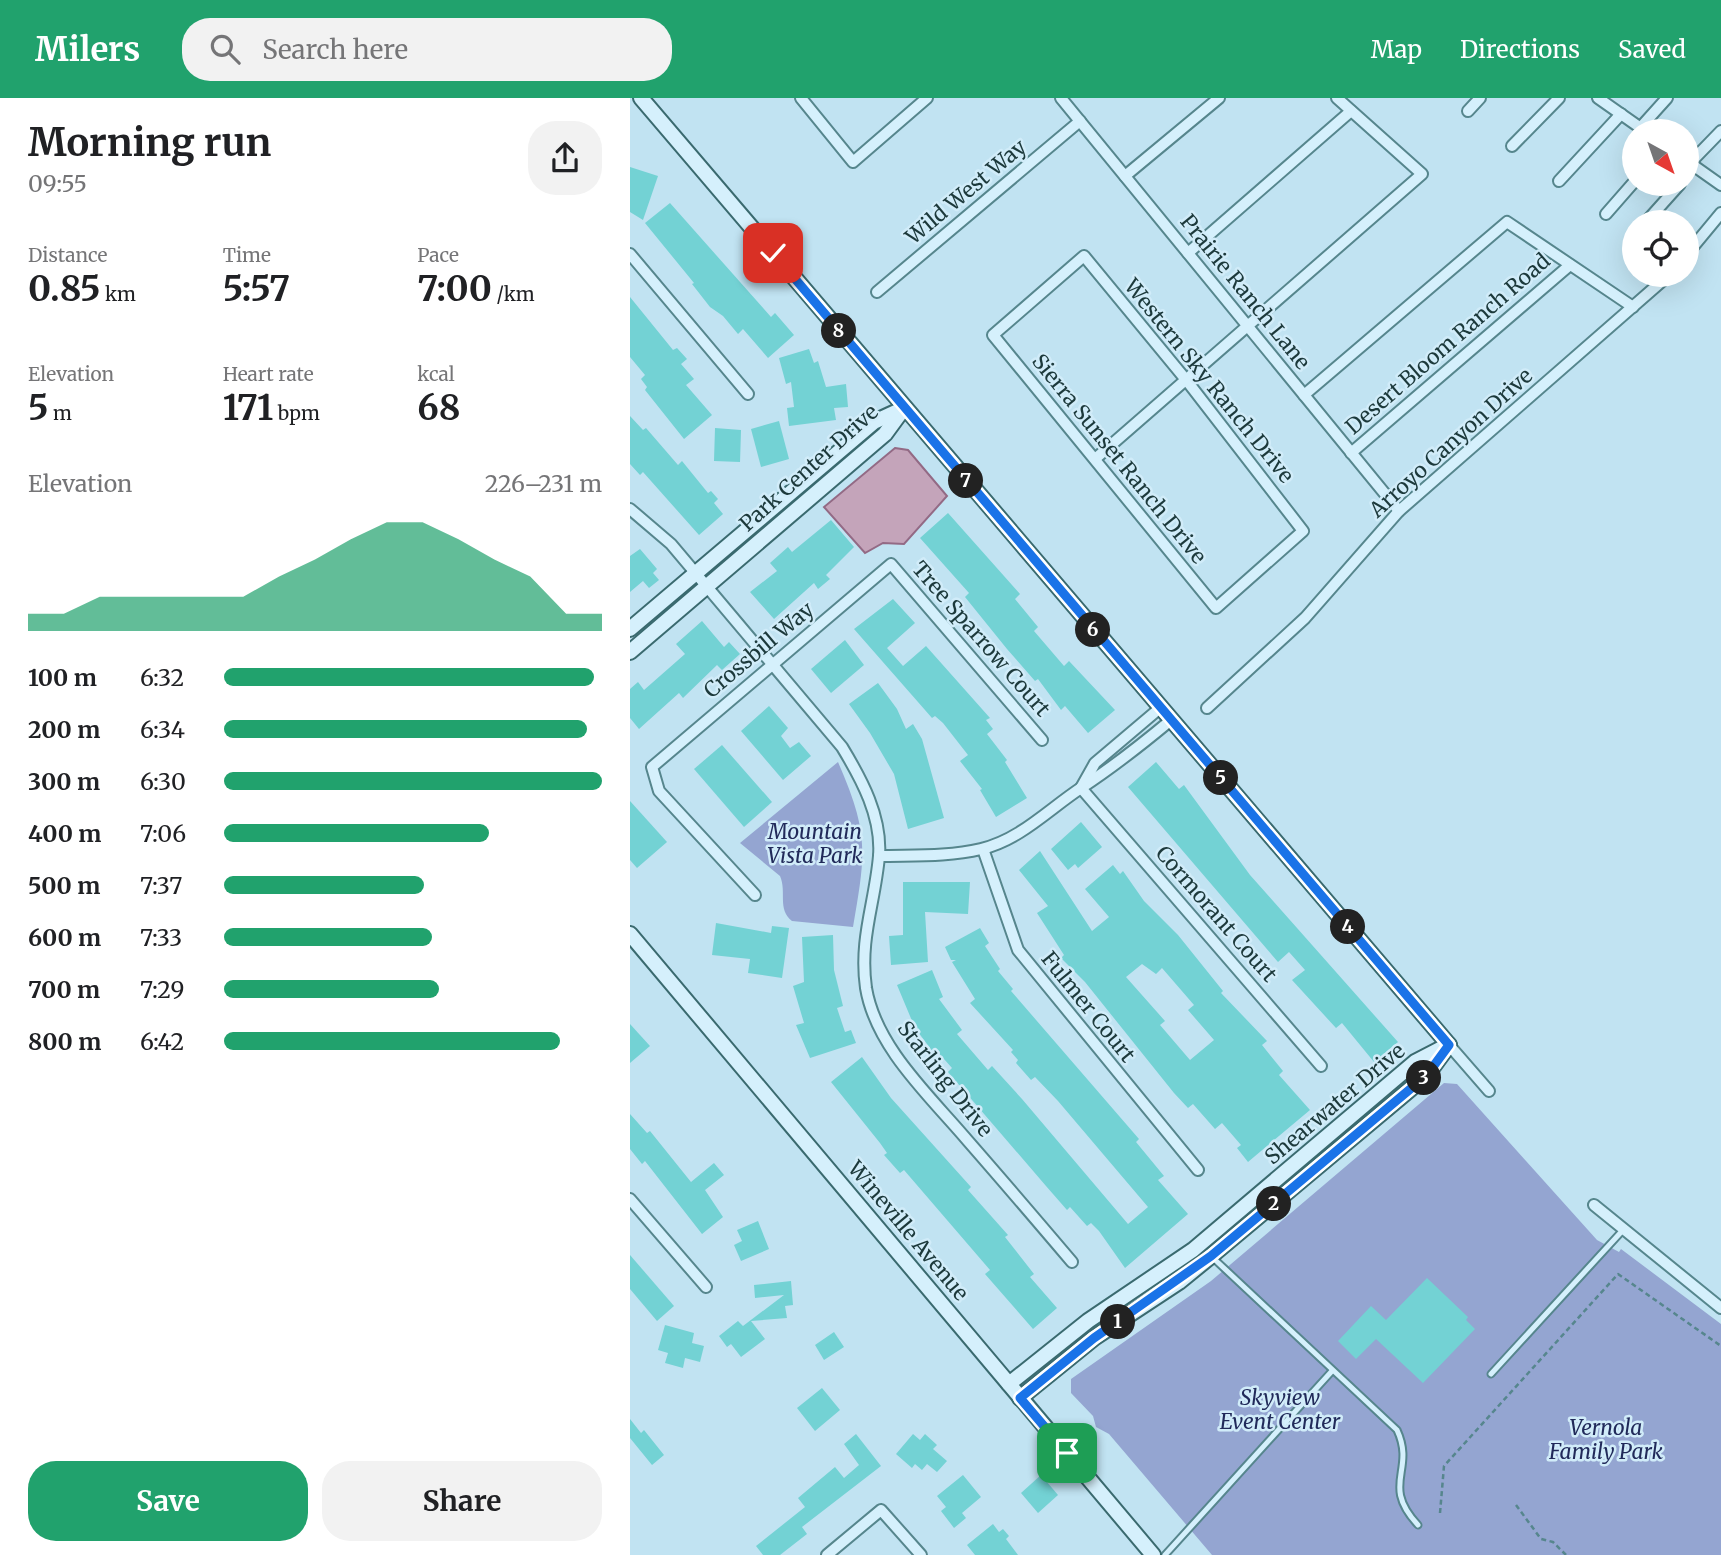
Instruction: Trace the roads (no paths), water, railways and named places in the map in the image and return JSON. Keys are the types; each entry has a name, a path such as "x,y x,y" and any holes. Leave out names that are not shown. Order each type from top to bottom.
{"street":[{"path":"641,98 1489,1091"},
{"path":"801,98 853,162 927,98"},
{"name":"Prairie Ranch Lane","path":"1061,98 1399,511"},
{"path":"1125,176 1219,98"},
{"path":"1095,459 1249,328 1422,174 1337,98"},
{"path":"1468,111 1480,98"},
{"path":"1512,146 1559,98"},
{"path":"1598,98 1628,119"},
{"path":"1651,119 1668,98"},
{"path":"1188,253 1351,111"},
{"path":"1559,181 1621,114"},
{"name":"Wild West Way","path":"877,292 1080,121"},
{"path":"1699,155 1721,131"},
{"path":"1699,169 1721,184"},
{"path":"1605,214 1622,195"},
{"path":"1657,210 1669,196"},
{"path":"1699,240 1721,213"},
{"path":"1304,395 1507,222 1633,307"},
{"path":"630,254 748,394"},
{"name":"Western Sky Ranch Drive","path":"993,335 1084,256 1187,381 1303,531 1216,608"},
{"name":"Desert Bloom Ranch Road","path":"1351,453 1570,265"},
{"name":"Arroyo Canyon Drive","path":"1207,708 1305,618 1399,511 1656,287"},
{"name":"Sierra Sunset Ranch Drive","path":"993,335 1216,608"},
{"name":"Park Center Drive","path":"630,629 873,422 904,408"},
{"name":"Park Center Drive","path":"630,652 884,434 904,408"},
{"name":"Starling Drive","path":"630,509 661,533 696,573 842,747 858,773 876,825 879,856 867,918 864,964 866,990 876,1021 920,1084 1072,1262"},
{"name":"Crossbill Way","path":"755,895 659,791 652,766 891,564"},
{"name":"Tree Sparrow Court","path":"891,564 1042,740"},
{"path":"1081,788 1095,763 1160,708"},
{"path":"879,856 945,855 983,849 1037,822 1081,788 1103,776 1171,720"},
{"name":"Cormorant Court","path":"1081,788 1321,1066"},
{"name":"Fulmer Court","path":"983,849 1018,950 1198,1170"},
{"name":"Wineville Avenue","path":"630,934 1153,1555"},
{"name":"Shearwater Drive","path":"1020,1398 1094,1338 1211,1256 1427,1075 1449,1045"},
{"name":"Shearwater Drive","path":"1009,1384 1088,1321 1193,1250 1415,1062 1449,1045"},
{"path":"630,1199 706,1287"},
{"path":"1594,1205 1721,1308"},
{"path":"827,1555 881,1510 921,1555"}],"lane":[{"path":"1491,1374 1623,1230"},
{"path":"1211,1256 1397,1430 1404,1446 1397,1488 1403,1509 1418,1525"},
{"path":"1165,1555 1332,1371"}],"park label":[{"name":"Mountain Vista Park","path":"815,844"},
{"name":"Skyview Event Center","path":"1280,1410"},
{"name":"Vernola Family Park","path":"1606,1440"}]}
